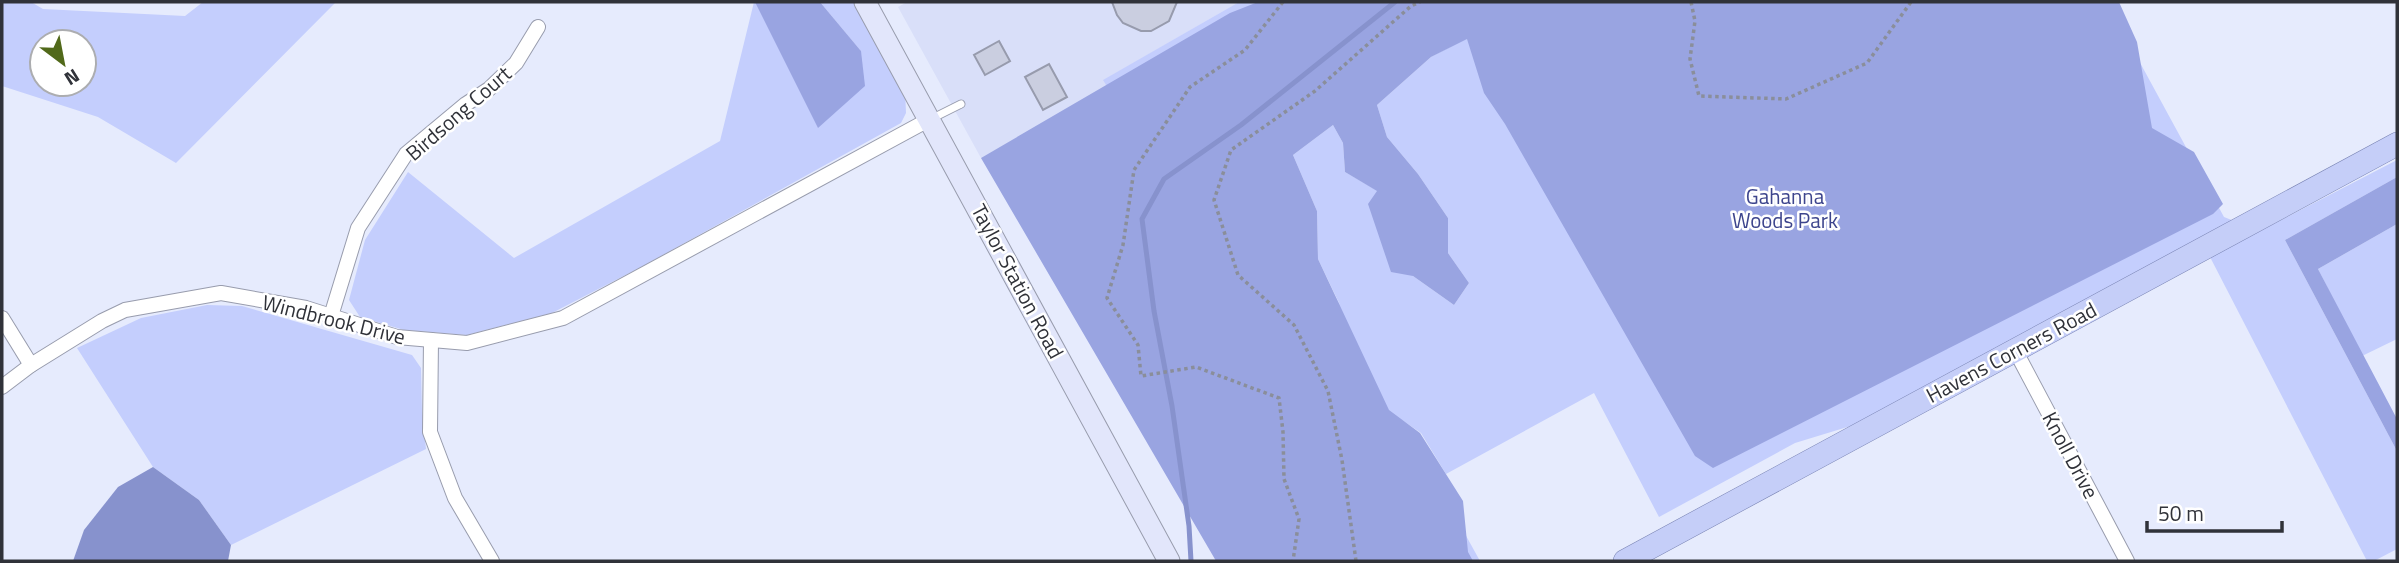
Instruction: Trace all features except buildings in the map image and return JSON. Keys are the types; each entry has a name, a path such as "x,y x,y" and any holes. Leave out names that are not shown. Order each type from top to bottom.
{"main road":[{"name":"Taylor Station Road","path":"865,2 1170,561"},
{"name":"Havens Corners Road","path":"1625,561 2397,144"}],"street":[{"name":"Birdsong Court","path":"331,316 358,228 406,154 466,104 489,89 516,63 538,27"},
{"name":"Windbrook Drive","path":"2,387 31,365 102,321 125,310 221,293 306,308 397,337 467,343 563,318 930,120"},
{"path":"2,318 31,365"},
{"path":"431,340 430,432 455,498 492,561"},
{"name":"Knoll Drive","path":"2015,350 2127,561"}],"lane":[{"path":"930,120 961,104"}],"path":[{"path":"1283,2 1245,50 1190,87 1134,170 1123,245 1107,298 1138,345 1141,376 1196,367 1279,398 1284,479 1299,519 1293,561"},
{"path":"1356,561 1342,460 1328,391 1294,325 1238,275 1214,200 1231,150 1315,92 1411,6 1420,2"},
{"path":"1691,2 1695,21 1690,59 1699,96 1786,99 1867,63 1911,2"}],"shaded area":[{"path":"907,2 1239,2 1104,80 1108,88 981,158 898,7"},
{"path":"153,467 199,500 231,545 228,561 73,561 84,530 118,487"}],"green space":[{"path":"2,2 31,2 43,9 185,16 203,2 336,2 176,163 98,117 39,98 98,98 98,28 28,28 28,94 2,86"},
{"path":"754,2 861,51 820,2 856,2 905,89 906,113 901,123 643,266 552,313 467,335 404,330 360,317 349,300 365,240 408,172 514,258 720,141"},
{"path":"755,2 820,2 861,51 865,86 818,128"},
{"name":"Gahanna Woods Park","path":"1239,2 2107,2 2224,217 2234,221 1867,421 1795,443 1659,517 1594,393 1446,474 1421,433 1402,420 1480,561 1220,561 1108,88 1103,80","holes":["1444,36 1450,47 1431,57 1377,105 1387,137 1418,174 1448,218 1448,253 1469,283 1454,305 1413,276 1378,191 1345,172 1343,143 1333,125 1293,155 1317,211 1318,259 1340,305 1257,157"]},
{"name":"Gahanna Woods Park","path":"1258,2 2119,2 2137,42 2152,128 2194,152 2223,204 2213,214 1713,468 1695,456 1505,124 1484,93 1467,39 1431,57 1377,105 1387,137 1418,174 1448,218 1448,253 1469,283 1454,305 1413,276 1391,272 1368,204 1377,191 1345,172 1343,143 1333,125 1293,155 1317,211 1318,259 1389,410 1420,433 1463,501 1468,552 1473,561 1216,561 981,158 1230,13"},
{"path":"2397,160 2397,177 2285,240 2397,451 2397,549 2374,561 2367,561 2210,257"},
{"path":"2397,177 2397,224 2318,269 2397,419 2397,451 2285,240"},
{"path":"2397,224 2397,339 2362,356 2318,269"},
{"path":"207,305 242,306 412,355 421,368 426,449 231,545 199,500 153,467 77,348 141,318"}],"waterway":[{"path":"1191,561 1189,526 1172,406 1154,311 1142,219 1164,179 1241,125 1395,2"}]}
